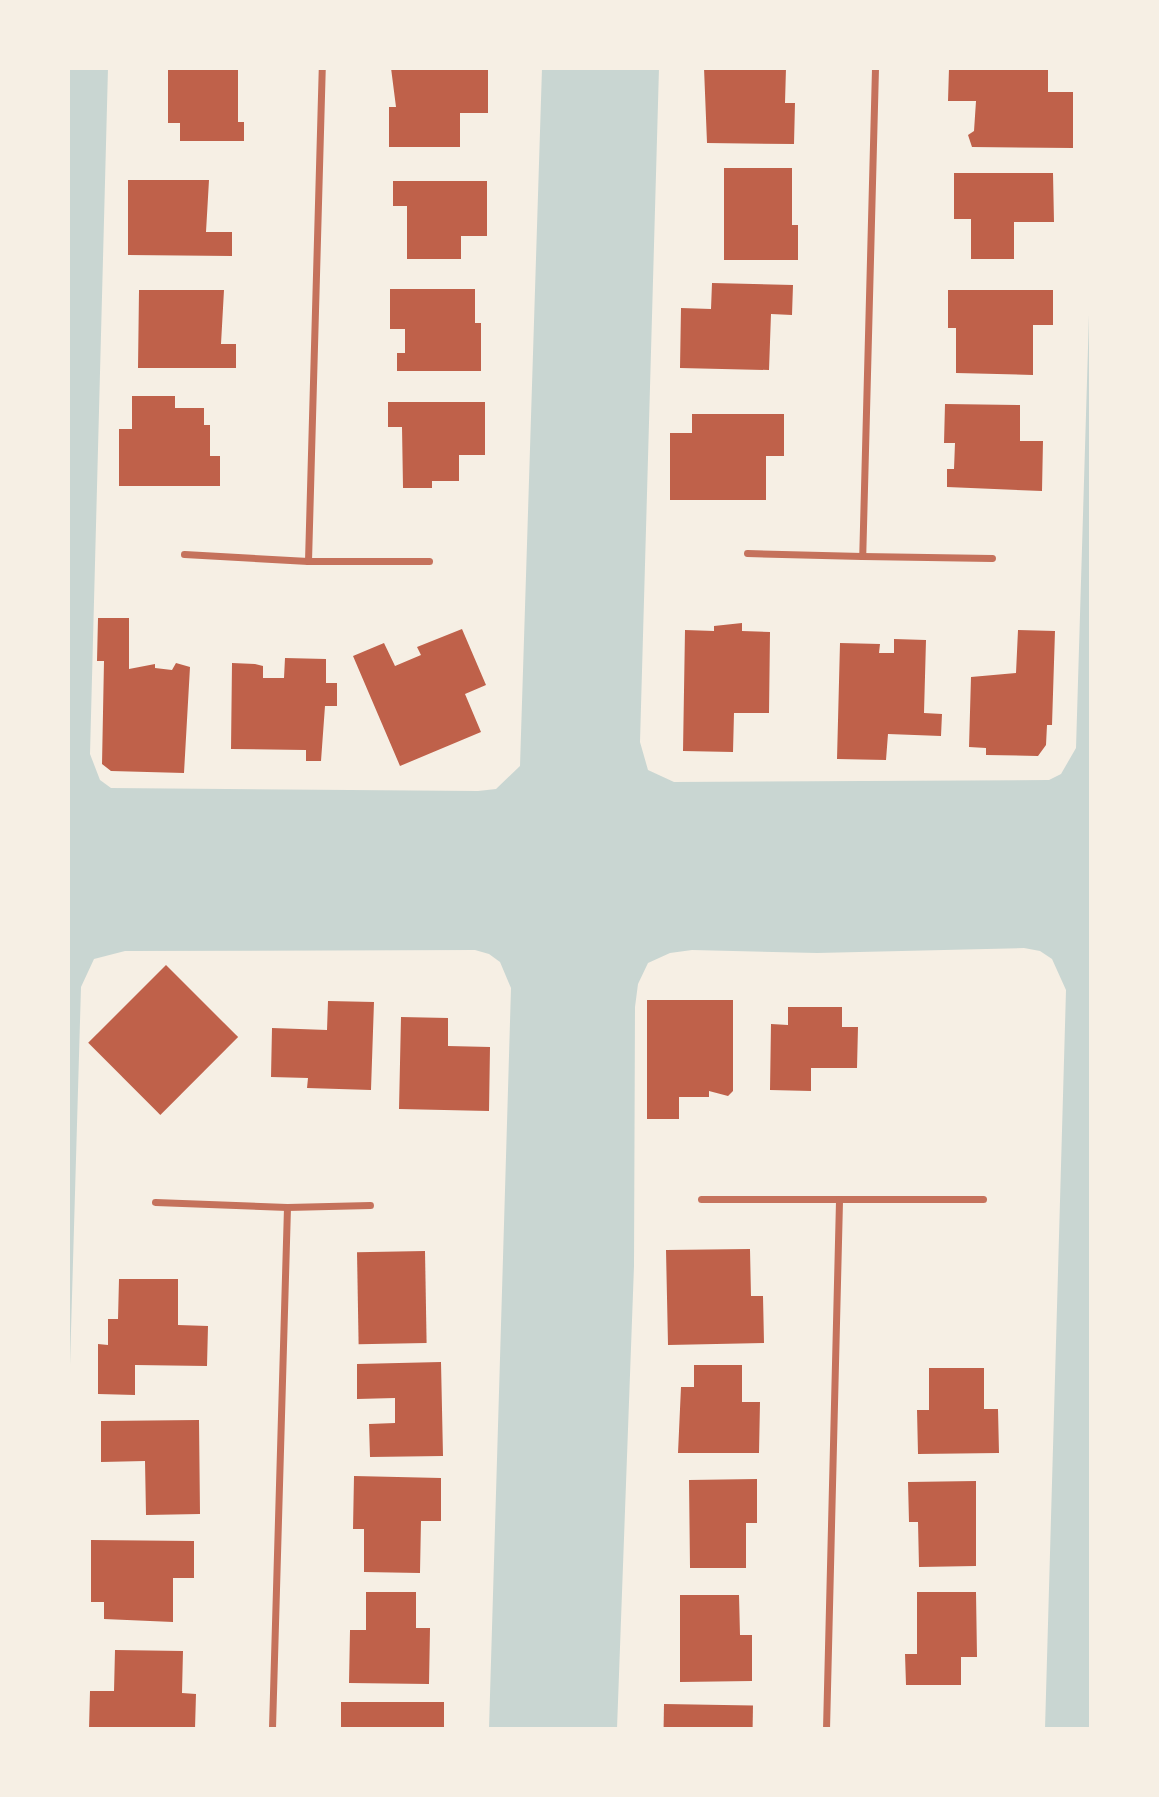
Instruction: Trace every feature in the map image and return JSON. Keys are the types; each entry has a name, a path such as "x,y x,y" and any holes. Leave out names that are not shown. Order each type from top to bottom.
{"street":[{"path":"308,561 322,68"},
{"path":"862,556 875,68"},
{"path":"747,553 992,558"},
{"path":"184,554 308,561 429,561"},
{"path":"701,1199 983,1199"},
{"path":"826,1729 839,1199"},
{"path":"155,1202 287,1208 370,1205"},
{"path":"272,1729 287,1208"}],"shaded area":[{"path":"68,68 108,68 90,754 100,780 111,788 478,791 496,789 520,766 542,68 659,68 640,742 648,770 674,782 1049,780 1061,774 1076,748 1091,248 1091,1729 1045,1729 1066,990 1052,959 1040,951 1024,948 817,953 692,950 670,953 648,963 638,984 635,1007 634,1266 617,1729 489,1729 511,988 500,962 489,954 475,950 125,951 94,959 81,987 68,1434"}],"building":[{"path":"168,68 238,68 238,122 244,122 244,141 180,141 180,123 168,123"},
{"path":"391,68 488,68 488,113 460,113 460,147 389,147 389,107 396,107"},
{"path":"704,68 786,68 785,103 795,103 794,144 707,143"},
{"path":"949,68 1048,70 1048,92 1073,92 1073,148 972,147 968,135 974,131 976,101 948,101"},
{"path":"724,168 792,168 792,225 798,225 798,260 724,260"},
{"path":"954,173 1053,173 1054,222 1014,222 1014,259 971,259 971,219 954,219"},
{"path":"128,180 209,180 206,232 232,232 232,256 128,255"},
{"path":"393,181 487,181 487,236 461,236 461,259 407,259 407,206 393,206"},
{"path":"712,283 793,285 792,315 771,314 769,370 680,368 681,308 711,309"},
{"path":"390,289 475,289 475,323 481,323 481,371 397,371 397,353 405,353 405,329 390,329"},
{"path":"139,290 224,290 221,344 236,344 236,368 138,368"},
{"path":"948,290 1053,290 1053,325 1033,325 1033,375 956,373 956,328 948,328"},
{"path":"132,396 175,396 175,408 204,408 204,425 210,425 210,456 220,456 220,486 119,486 119,429 132,429"},
{"path":"388,402 485,402 485,455 459,455 459,481 432,481 432,488 403,488 402,427 388,427"},
{"path":"945,404 1020,405 1020,441 1043,441 1042,491 947,487 947,469 954,469 955,443 944,443"},
{"path":"692,414 784,414 784,456 766,456 766,500 670,500 670,433 692,433"},
{"path":"98,618 129,618 129,669 155,664 155,668 172,670 176,663 190,667 184,773 111,771 102,764 104,661 97,661"},
{"path":"742,623 742,631 770,632 769,713 734,713 733,752 683,751 685,630 714,631 714,626"},
{"path":"462,629 486,685 465,694 481,732 400,766 353,656 384,643 395,666 421,655 417,647"},
{"path":"1018,630 1055,631 1052,725 1047,725 1046,745 1038,756 986,755 986,748 969,747 971,677 1016,673"},
{"path":"894,639 926,640 924,713 942,714 941,736 888,734 886,760 837,759 840,643 880,644 879,653 894,653"},
{"path":"285,658 326,659 326,683 337,683 337,706 325,706 321,761 306,761 306,750 231,749 232,663 263,666 263,678 284,678"},
{"path":"166,965 238,1037 160,1115 88,1043"},
{"path":"647,1000 733,1000 733,1091 728,1096 709,1091 709,1097 679,1097 679,1119 647,1119"},
{"path":"328,1001 374,1002 371,1090 307,1088 308,1078 271,1077 272,1028 327,1030"},
{"path":"788,1007 842,1007 842,1027 858,1027 857,1068 811,1068 811,1091 770,1090 771,1024 788,1025"},
{"path":"401,1017 448,1018 448,1046 490,1047 489,1111 399,1109"},
{"path":"750,1249 751,1296 763,1296 764,1343 668,1345 666,1250"},
{"path":"425,1251 427,1343 359,1344 357,1252"},
{"path":"119,1279 178,1279 178,1325 208,1326 207,1366 135,1365 135,1395 98,1394 98,1344 108,1345 108,1319 118,1319"},
{"path":"441,1362 443,1456 370,1457 369,1424 395,1423 395,1398 357,1399 357,1364"},
{"path":"694,1365 742,1365 742,1402 760,1402 759,1453 678,1453 681,1387 694,1387"},
{"path":"929,1368 984,1368 984,1409 998,1409 999,1453 918,1454 917,1410 929,1410"},
{"path":"199,1420 200,1514 146,1515 145,1461 101,1462 101,1421"},
{"path":"354,1476 441,1478 441,1521 421,1521 420,1573 364,1572 364,1529 353,1529"},
{"path":"757,1479 757,1523 746,1523 746,1568 690,1568 689,1480"},
{"path":"976,1481 976,1566 919,1567 918,1522 909,1522 908,1482"},
{"path":"91,1540 194,1541 194,1578 173,1578 173,1622 104,1619 104,1602 91,1602"},
{"path":"366,1592 416,1592 416,1628 430,1628 429,1684 349,1683 350,1630 366,1630"},
{"path":"917,1592 976,1592 977,1657 961,1657 961,1685 906,1685 905,1654 917,1654"},
{"path":"680,1595 739,1595 740,1635 752,1635 752,1681 680,1682"},
{"path":"115,1650 183,1651 182,1693 196,1694 195,1729 89,1729 90,1691 114,1691"},
{"path":"341,1702 444,1702 444,1729 341,1729"},
{"path":"664,1704 753,1706 753,1729 664,1729"}]}
